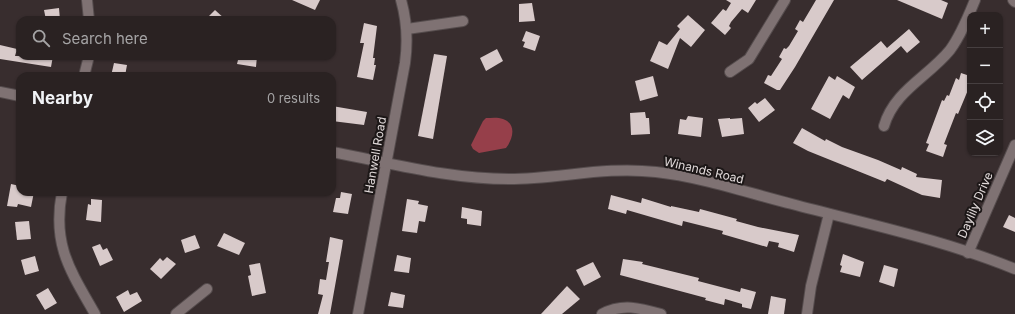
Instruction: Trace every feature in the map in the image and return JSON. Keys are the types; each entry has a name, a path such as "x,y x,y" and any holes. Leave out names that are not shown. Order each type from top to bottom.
{"street":[{"path":"87,0 89,16"},
{"name":"Hanwell Road","path":"358,314 408,45 407,29 401,0"},
{"path":"730,72 749,59 785,0"},
{"path":"884,126 887,114 898,98 950,50 963,28 975,0"},
{"path":"407,29 463,21"},
{"path":"85,72 87,60"},
{"path":"0,92 16,95"},
{"name":"Daylily Drive","path":"968,253 1015,145"},
{"name":"Winands Road","path":"336,153 387,162 438,174 478,178 510,179 597,170 656,172 681,176 829,214 968,253 1015,269"},
{"path":"62,196 59,221 60,239 64,255 71,272 95,314"},
{"path":"807,314 811,286 829,214"},
{"path":"176,314 207,289"},
{"path":"602,314 610,310 629,307 661,314"}],"shaded area":[{"path":"486,118 501,118 510,124 512,128 512,136 506,148 479,153 473,149 471,145"}],"building":[{"path":"292,0 320,0 315,10"},
{"path":"726,0 756,0 748,13 742,9 731,22 729,26 731,28 725,35 711,23 723,9 726,11 731,3"},
{"path":"816,0 834,0 795,67 780,90 777,90 764,83 768,75 771,76 782,59 779,57 784,48 786,49 789,46 798,31 795,29 800,20 803,22"},
{"path":"897,0 941,0 948,3 942,19"},
{"path":"532,3 535,21 519,22 519,4"},
{"path":"59,8 60,16 45,16 44,10"},
{"path":"215,10 222,16 209,16"},
{"path":"688,15 705,30 691,47 680,38 668,69 650,61 659,41 667,45 680,29 677,26"},
{"path":"364,23 377,26 373,58 375,58 374,65 376,65 373,80 357,77 364,43 360,43"},
{"path":"909,29 920,42 907,53 901,46 862,80 850,67 881,41 887,48"},
{"path":"526,31 540,36 535,51 523,47 525,42 522,41"},
{"path":"0,45 16,49 16,60 52,60 51,67 0,59"},
{"path":"497,49 503,61 486,71 480,58"},
{"path":"434,54 447,56 433,139 418,136"},
{"path":"238,60 257,60 256,67 237,64"},
{"path":"114,63 127,65 126,72 112,72"},
{"path":"961,73 967,75 967,92 958,114 956,113 944,144 947,145 943,157 926,151 929,144 926,143 942,100 944,101 947,95 949,96 956,78 959,80"},
{"path":"653,76 658,96 640,101 635,81"},
{"path":"829,76 835,80 837,76 855,87 849,99 843,95 830,119 811,109"},
{"path":"765,98 775,110 759,122 748,108 755,102 757,104"},
{"path":"336,107 367,112 364,125 336,122"},
{"path":"645,112 646,118 649,118 650,134 631,135 630,113"},
{"path":"688,116 703,118 701,137 678,134 680,119 686,120"},
{"path":"742,118 744,134 722,137 718,119"},
{"path":"802,128 825,141 826,139 842,147 901,170 902,167 917,174 916,177 942,180 940,198 922,195 887,179 885,182 808,151 793,143"},
{"path":"11,184 16,185 16,196 33,196 31,207 18,204 17,207 7,206"},
{"path":"341,192 352,194 348,214 333,212 336,198 340,198"},
{"path":"611,195 641,203 642,198 671,207 699,212 700,209 737,219 736,221 758,227 799,235 794,252 778,247 779,243 769,241 767,247 722,234 723,231 683,221 682,226 627,210 626,214 608,209"},
{"path":"91,199 102,200 101,222 86,220 88,204 91,205"},
{"path":"407,199 419,201 418,204 428,206 425,222 419,221 417,233 402,231"},
{"path":"462,207 482,211 481,226 467,224 467,219 461,218"},
{"path":"1009,215 1015,218 1015,232 1003,227"},
{"path":"29,221 31,239 17,240 15,222"},
{"path":"224,233 245,243 239,255 217,246"},
{"path":"195,235 200,248 185,253 181,240"},
{"path":"330,237 343,240 342,247 330,314 318,314 323,295 318,294 320,279 326,280 329,262 326,262"},
{"path":"100,244 103,250 107,248 113,260 100,266 92,247"},
{"path":"843,254 864,262 860,277 840,272"},
{"path":"397,255 411,258 409,273 394,271"},
{"path":"35,256 39,271 25,275 21,260"},
{"path":"167,257 176,264 161,279 150,269 160,258 163,261"},
{"path":"623,259 643,262 642,264 699,278 698,281 740,292 741,288 756,292 751,309 742,307 742,304 725,299 724,305 705,300 706,298 620,275"},
{"path":"593,262 601,277 584,286 576,270"},
{"path":"260,263 266,293 252,296 248,276 251,275 249,265"},
{"path":"884,265 898,269 894,287 879,282"},
{"path":"567,286 580,299 562,314 541,314"},
{"path":"48,288 57,303 45,310 36,295"},
{"path":"128,290 130,295 137,292 142,301 124,312 116,297"},
{"path":"391,292 405,295 403,308 388,306"},
{"path":"771,296 786,299 784,314 768,314"}]}
